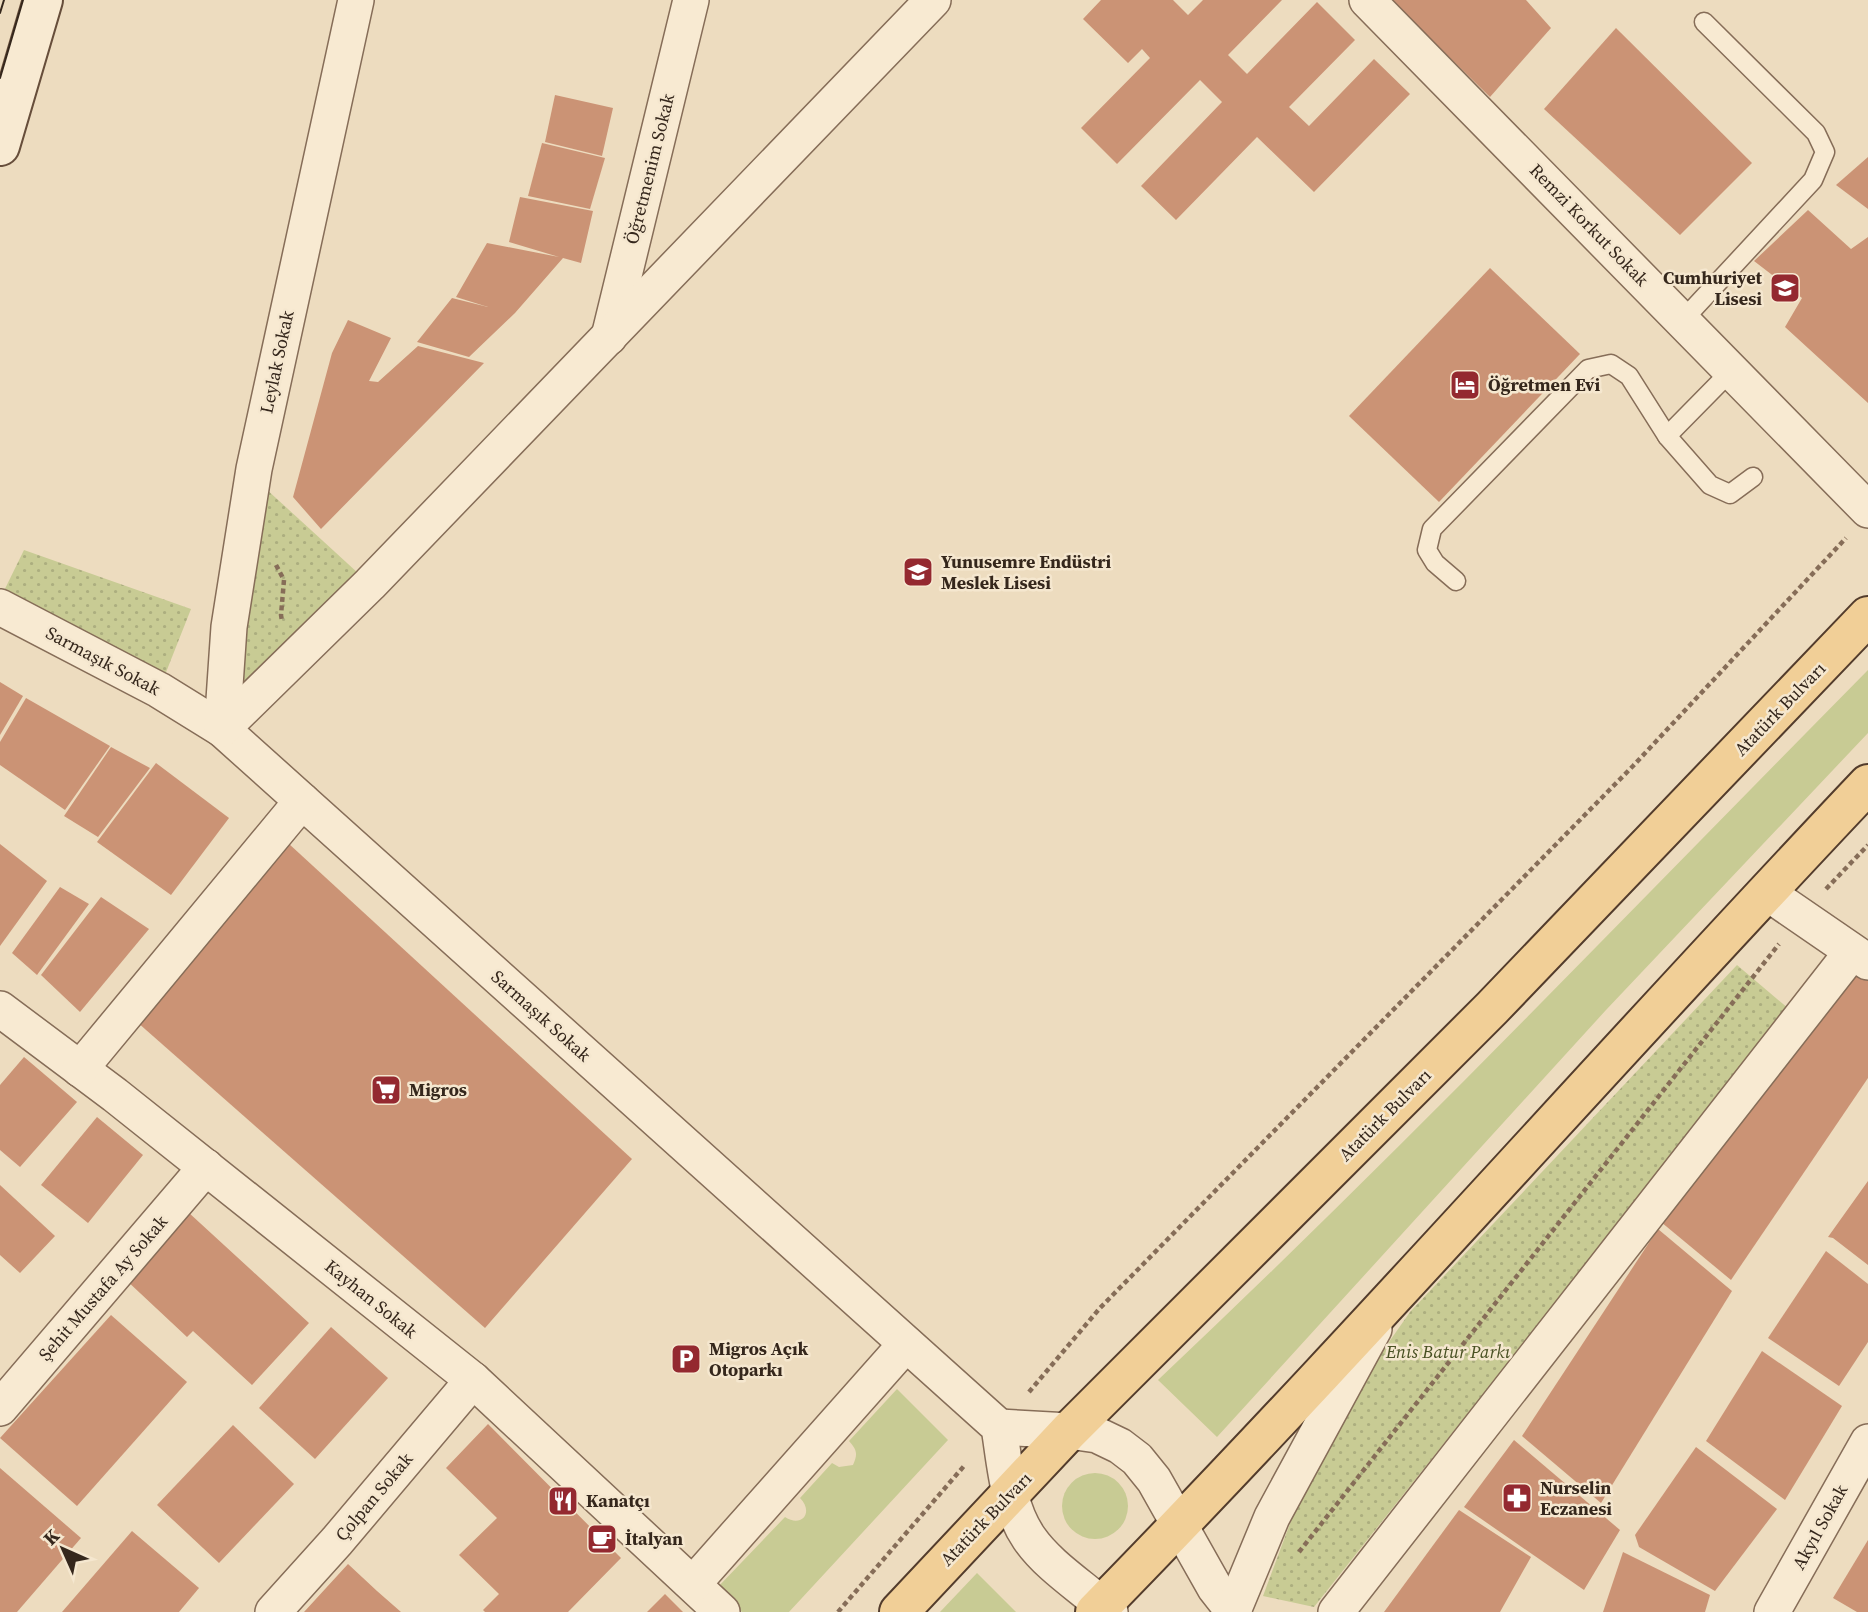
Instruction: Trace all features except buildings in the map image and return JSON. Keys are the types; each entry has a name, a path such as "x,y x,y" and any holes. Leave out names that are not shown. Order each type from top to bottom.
{"main road":[{"path":"0,146 43,0"},
{"name":"Atatürk Bulvarı","path":"899,1612 1069,1431 1492,1008 1868,616"},
{"path":"1102,1610 1868,784"}],"street":[{"name":"Leylak Sokak","path":"222,729 229,627 254,469 356,0"},
{"name":"Öğretmenim Sokak","path":"608,337 691,0"},
{"path":"222,729 370,584 933,0"},
{"name":"Remzi Korkut Sokak","path":"1367,0 1731,371 1860,521"},
{"name":"Sarmaşık Sokak","path":"0,607 159,690 222,729 999,1427"},
{"path":"80,1069 302,801"},
{"path":"1336,1612 1860,957 1766,892"},
{"name":"Kayhan Sokak","path":"0,1009 206,1167 473,1380 722,1612"},
{"name":"Şehit Mustafa Ay Sokak","path":"0,1408 206,1167"},
{"path":"1102,1610 1030,1539 1010,1494 999,1427 1097,1435 1120,1446 1137,1459 1154,1480 1215,1588 1234,1611 1272,1517 1389,1302"},
{"path":"693,1584 906,1344"},
{"name":"Çolpan Sokak","path":"273,1612 473,1380"},
{"name":"Akyıl Sokak","path":"1772,1612 1868,1442"}],"lane":[{"path":"1682,321 1813,180 1825,152 1816,133 1704,22"},
{"path":"1456,581 1435,562 1427,550 1432,529 1588,369 1611,364 1629,376 1667,436 1710,485 1730,494 1753,477"},
{"path":"1667,436 1731,371"}],"path":[{"path":"1029,1392 1100,1308 1624,776 1860,521"},
{"path":"264,568 276,565 284,580 281,615 294,658"},
{"path":"1298,1552 1801,916 1868,845"},
{"path":"838,1612 964,1466"}],"green space":[{"path":"253,477 370,584 222,729"},
{"path":"24,550 191,609 159,690 0,599"},
{"path":"1868,670 1868,733 1606,1010 1217,1437 1158,1380 1428,1117"},
{"name":"Enis Batur Parkı","path":"1737,965 1789,1009 1314,1607 1263,1596 1307,1478 1354,1392 1410,1312"},
{"path":"897,1389 948,1440 789,1612 742,1612 717,1588 785,1517 796,1521 804,1517 806,1508 800,1498 832,1463 839,1467 853,1465 856,1452 849,1441"},
{"path":"1095,1473 1108,1476 1118,1483 1125,1493 1128,1506 1125,1519 1118,1529 1108,1536 1095,1539 1082,1536 1072,1529 1065,1519 1062,1506 1065,1493 1072,1483 1082,1476"},
{"path":"977,1573 1016,1612 940,1612"}],"tram line":[{"path":"0,13 4,0"},
{"path":"0,78 23,0"}],"place":[{"name":"Cumhuriyet Lisesi","path":"1785,288"},
{"name":"Öğretmen Evi","path":"1465,385"},
{"name":"Yunusemre Endüstri Meslek Lisesi","path":"918,572"},
{"name":"Migros","path":"386,1090"},
{"name":"Migros Açık Otoparkı","path":"686,1359"},
{"name":"Nurselin Eczanesi","path":"1517,1498"},
{"name":"Kanatçı","path":"563,1501"},
{"name":"İtalyan","path":"602,1539"}]}
